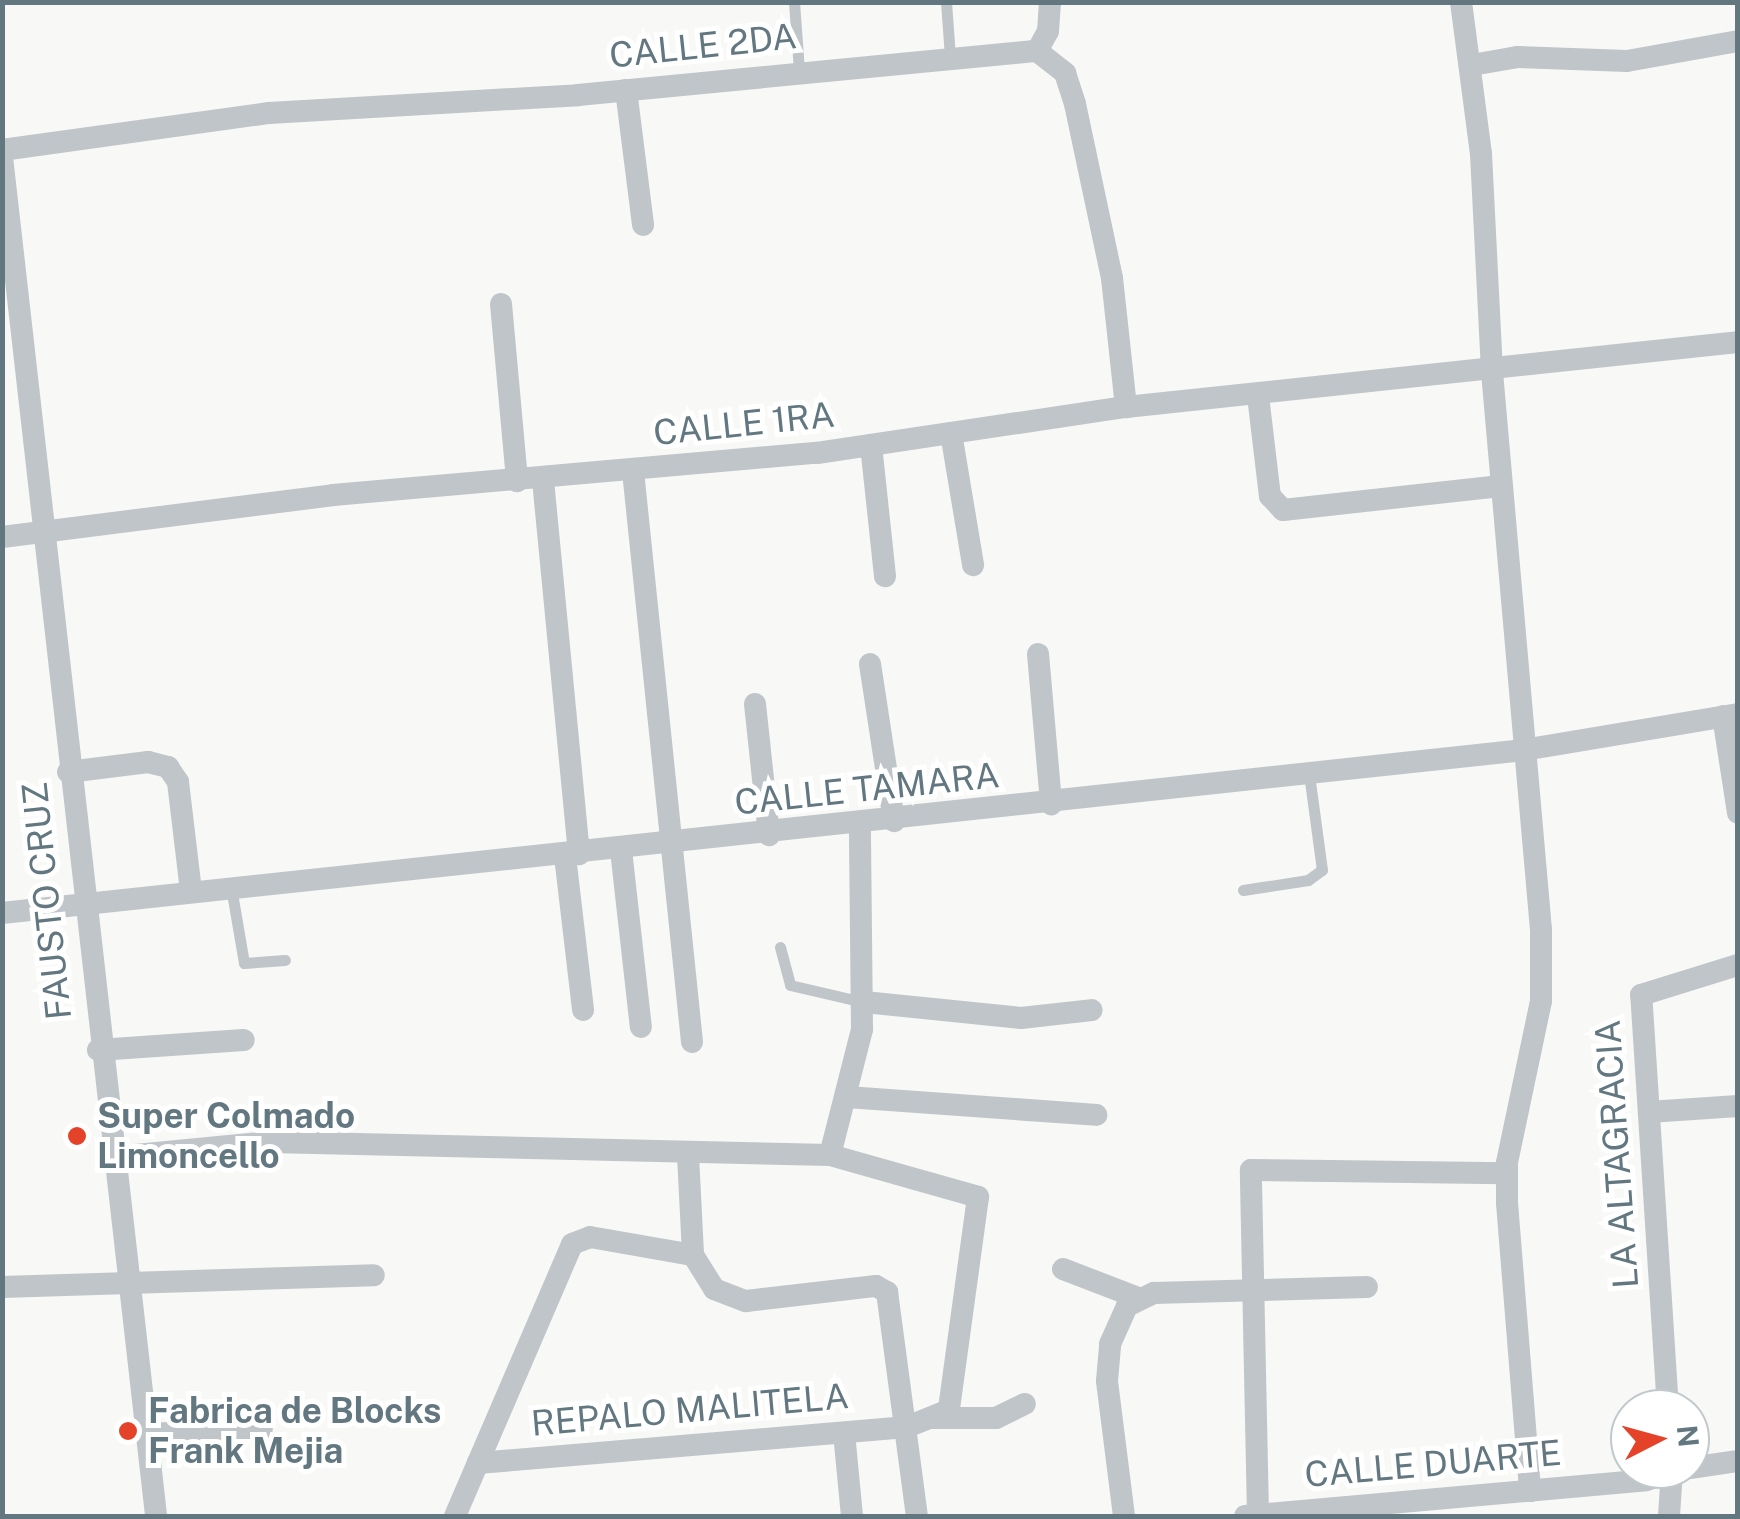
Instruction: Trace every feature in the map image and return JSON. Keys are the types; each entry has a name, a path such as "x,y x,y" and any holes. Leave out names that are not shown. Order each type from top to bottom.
{"street":[{"path":"1050,2 1048,31 1037,51 1065,73 1074,104 1112,278 1126,407"},
{"path":"1461,2 1472,66 1492,372 1541,930 1541,1001 1507,1173 1530,1490"},
{"path":"1472,66 1518,57 1627,61 1738,40"},
{"name":"CALLE 2DA","path":"2,153 270,114 626,90 799,70 1037,51"},
{"path":"626,90 643,225"},
{"name":"FAUSTO CRUZ","path":"2,153 40,532 86,903 98,1050 156,1516"},
{"path":"502,304 517,481"},
{"name":"CALLE 1RA","path":"2,536 333,494 543,480 871,445 1126,407 1492,372 1738,342"},
{"path":"1258,396 1270,496 1283,510 1502,486"},
{"path":"952,433 972,564"},
{"path":"871,445 885,576"},
{"path":"633,470 692,1042"},
{"path":"543,480 583,1010"},
{"path":"1038,654 1051,804"},
{"path":"870,664 894,821"},
{"path":"754,704 769,835"},
{"path":"1730,715 1738,813"},
{"name":"CALLE TAMARA","path":"2,913 769,835 1524,750 1730,715"},
{"path":"68,772 148,762 168,768 178,782 191,891"},
{"path":"830,1155 848,1097 864,1002 860,825"},
{"path":"621,850 640,1026"},
{"name":"LA ALTAGRACIA","path":"1667,1389 1642,994 1738,965"},
{"path":"864,1002 1021,1018 1092,1010"},
{"path":"98,1050 244,1040"},
{"path":"848,1097 1096,1115"},
{"path":"1650,1112 1738,1106"},
{"path":"114,1157 270,1142 688,1155 830,1155 978,1197 954,1401 918,1422"},
{"path":"688,1155 694,1255 714,1289 730,1298 764,1302 876,1286 887,1292 918,1422 917,1516"},
{"path":"1251,1516 1251,1170 1507,1173"},
{"path":"454,1516 572,1244 590,1237 694,1255"},
{"path":"1063,1269 1138,1298 1367,1287"},
{"path":"2,1287 128,1279 374,1275"},
{"path":"1124,1516 1107,1381 1117,1323 1138,1298"},
{"name":"REPALO MALITELA","path":"478,1463 996,1418 1025,1404"},
{"path":"146,1434 262,1429"},
{"path":"844,1433 852,1516"},
{"name":"CALLE DUARTE","path":"1710,1465 1738,1461"},
{"name":"CALLE DUARTE","path":"1251,1516 1610,1483"},
{"path":"1668,1516 1675,1489"}],"lane":[{"path":"794,2 799,70"},
{"path":"946,2 950,57"},
{"path":"1243,890 1308,880 1322,870 1309,774"},
{"path":"231,888 238,956 244,963 285,960"},
{"path":"780,947 790,985 864,1002"}],"place":[{"name":"Super Colmado Limoncello","path":"77,1136"},
{"name":"Fabrica de Blocks Frank Mejia","path":"128,1431"}]}
